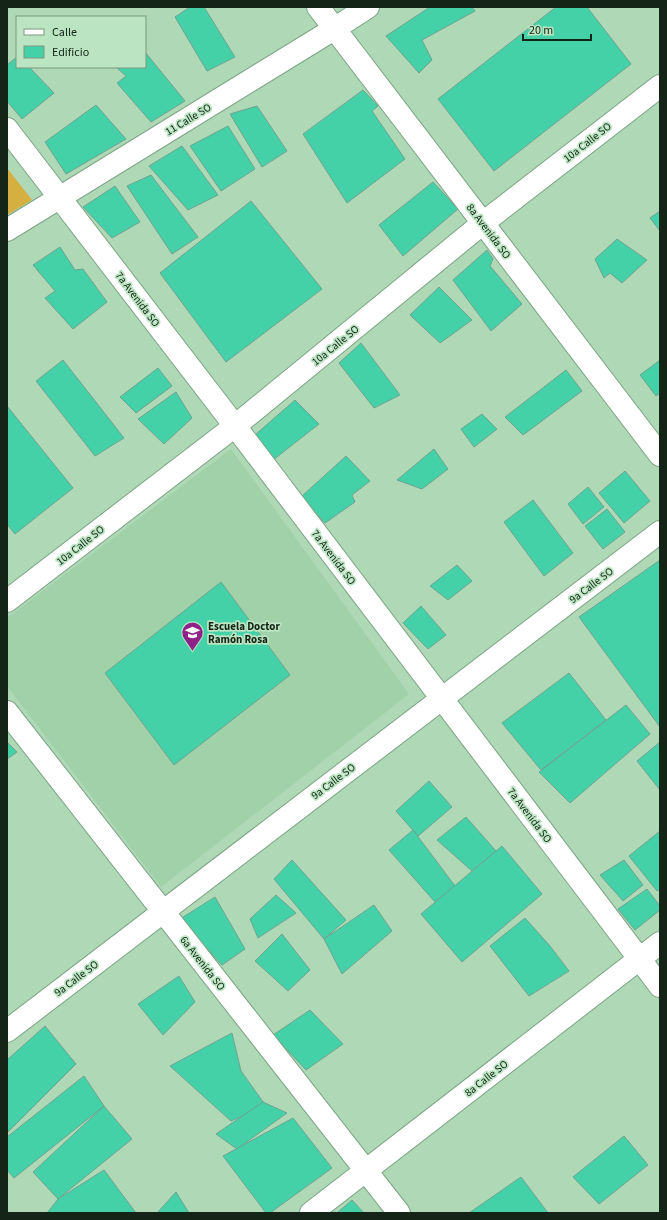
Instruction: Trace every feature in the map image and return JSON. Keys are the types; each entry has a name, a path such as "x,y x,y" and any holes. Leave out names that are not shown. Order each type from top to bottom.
{"street":[{"name":"8a Avenida SO","path":"318,7 660,455"},
{"name":"11 Calle SO","path":"7,230 368,7"},
{"name":"10a Calle SO","path":"7,601 235,426 483,223 660,86"},
{"name":"7a Avenida SO","path":"7,129 235,426 660,986"},
{"name":"9a Calle SO","path":"7,1031 660,532"},
{"name":"6a Avenida SO","path":"7,712 399,1213"},
{"name":"8a Calle SO","path":"311,1213 660,943"}],"shaded area":[{"path":"7,168 32,200 7,215"},
{"name":"Escuela Doctor Ramón Rosa","path":"231,449 409,694 161,887 7,686 7,618"}],"building":[{"path":"190,7 204,7 235,57 207,71 175,17"},
{"path":"430,7 472,7 475,11 422,40 432,60 419,73 386,36"},
{"path":"556,7 587,7 631,64 494,171 438,99"},
{"path":"146,53 185,101 151,122 117,83 126,76 117,68 146,68"},
{"path":"16,58 16,68 30,68 54,93 22,119 7,101 7,65"},
{"path":"363,90 378,106 372,111 405,159 347,203 303,134"},
{"path":"96,105 126,139 66,174 45,142"},
{"path":"257,106 287,151 262,167 230,114"},
{"path":"228,126 255,169 221,191 190,146"},
{"path":"182,146 218,195 188,210 149,166"},
{"path":"151,175 198,237 172,254 127,186"},
{"path":"433,182 458,209 403,256 379,225"},
{"path":"115,186 140,222 112,238 83,207"},
{"path":"251,201 322,289 226,362 160,273"},
{"path":"660,211 660,231 650,218"},
{"path":"617,239 647,260 622,283 610,273 604,278 595,259"},
{"path":"60,247 75,270 83,269 107,302 73,329 45,298 55,291 33,265"},
{"path":"487,250 493,259 490,266 522,304 491,331 453,280"},
{"path":"439,287 472,320 440,343 410,315"},
{"path":"361,343 400,395 374,408 339,363"},
{"path":"63,360 124,438 95,456 36,381"},
{"path":"660,360 660,393 656,396 640,375"},
{"path":"158,368 172,386 136,413 120,397"},
{"path":"566,370 582,391 523,435 505,417"},
{"path":"176,392 192,418 164,444 138,419"},
{"path":"295,400 319,424 273,460 255,435"},
{"path":"7,406 73,488 15,534 7,524"},
{"path":"482,414 497,429 474,447 461,429"},
{"path":"434,449 448,469 422,489 397,480"},
{"path":"346,456 370,481 352,495 355,502 325,523 301,497"},
{"path":"625,471 650,501 624,523 599,493"},
{"path":"588,487 604,507 583,524 568,504"},
{"path":"533,500 573,553 544,576 504,522"},
{"path":"607,509 625,532 603,549 585,526"},
{"path":"660,560 660,727 579,617"},
{"path":"457,565 472,581 448,600 430,586"},
{"path":"221,582 290,675 174,765 105,673"},
{"path":"421,606 446,635 428,649 403,623"},
{"path":"569,673 606,720 541,770 502,723"},
{"path":"626,705 650,734 570,803 539,772"},
{"path":"7,742 17,752 7,759"},
{"path":"660,742 660,790 637,761"},
{"path":"429,781 452,807 418,836 396,811"},
{"path":"466,817 496,851 472,871 437,840"},
{"path":"413,830 455,886 435,902 389,850"},
{"path":"660,831 660,889 657,891 629,856"},
{"path":"502,846 542,894 462,962 421,914"},
{"path":"292,860 346,920 324,939 274,879"},
{"path":"624,860 643,885 623,901 600,875"},
{"path":"647,889 660,906 660,910 635,930 618,909"},
{"path":"276,895 296,913 258,938 250,919"},
{"path":"215,897 245,949 222,965 180,919"},
{"path":"374,905 392,931 342,974 324,939"},
{"path":"525,918 550,946 569,971 529,996 490,946"},
{"path":"282,934 310,970 288,991 255,961"},
{"path":"179,976 195,1002 163,1035 138,1004"},
{"path":"310,1010 343,1044 306,1070 273,1035"},
{"path":"45,1026 76,1064 7,1133 7,1060"},
{"path":"232,1033 241,1071 266,1106 231,1121 170,1066"},
{"path":"84,1076 104,1106 14,1178 7,1170 7,1137"},
{"path":"263,1102 287,1113 237,1149 216,1134"},
{"path":"104,1106 132,1139 58,1199 33,1172"},
{"path":"293,1118 332,1168 270,1213 266,1213 223,1156"},
{"path":"624,1136 648,1165 599,1204 573,1177"},
{"path":"104,1170 136,1213 47,1213 58,1199"},
{"path":"521,1177 548,1213 469,1213"},
{"path":"176,1192 189,1213 157,1213"},
{"path":"352,1200 364,1213 337,1213"}],"place":[{"name":"Escuela Doctor Ramón Rosa","path":"193,652"}]}
